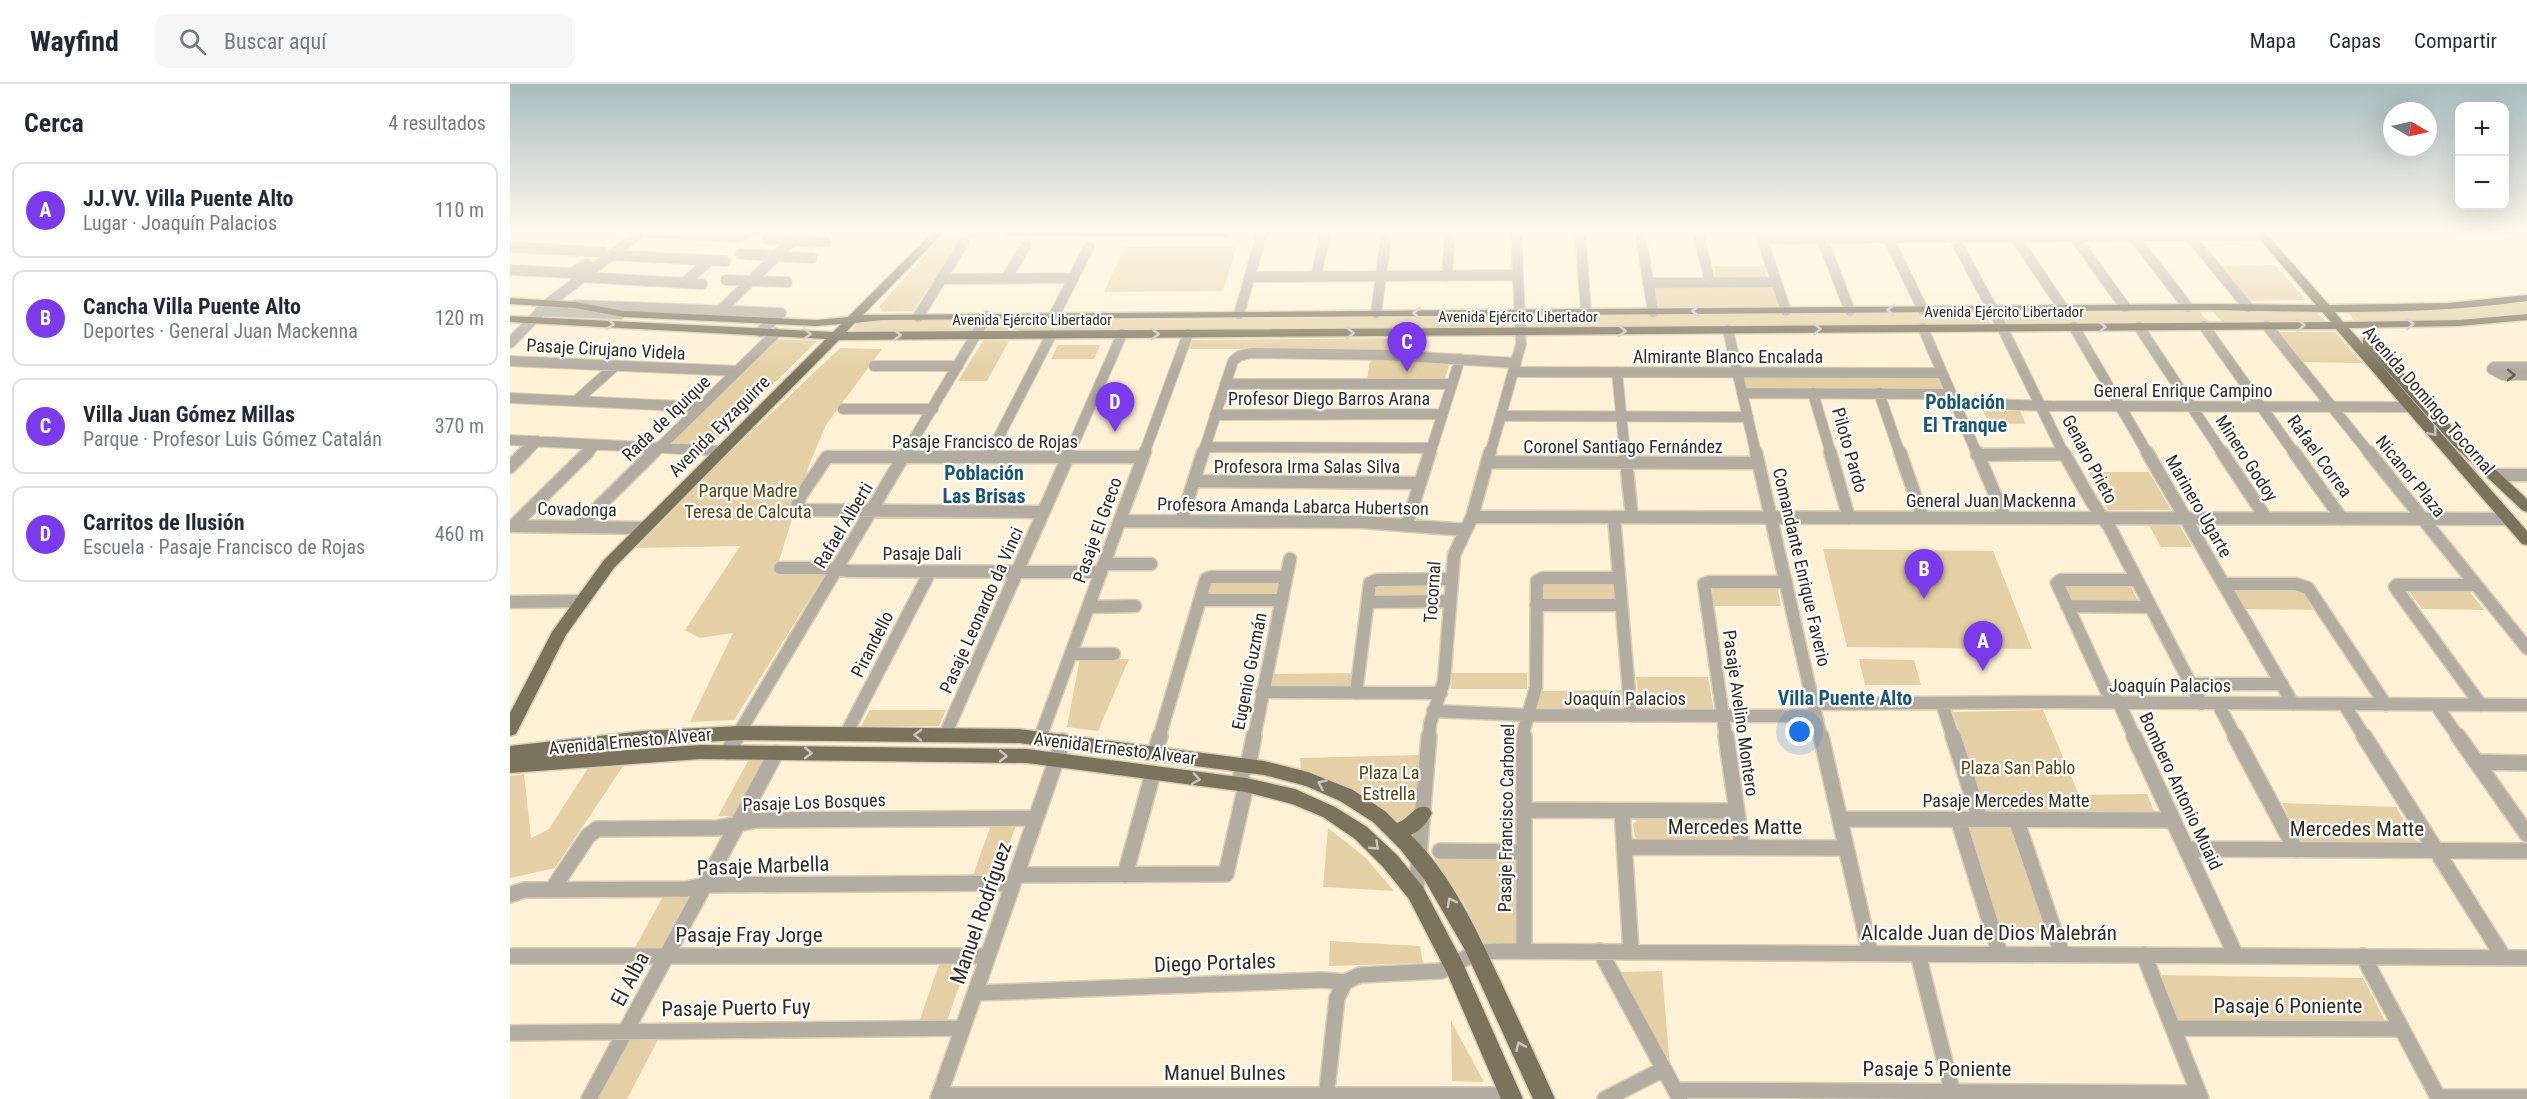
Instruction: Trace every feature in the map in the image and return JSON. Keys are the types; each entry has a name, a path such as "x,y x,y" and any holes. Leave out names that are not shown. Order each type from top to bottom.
{"main road":[{"name":"Avenida Eyzaguirre","path":"510,729 552,645 580,601 609,564 896,277"},
{"name":"Avenida Domingo Tocornal","path":"2299,277 2324,307 2345,325 2455,438 2527,507"},
{"name":"Avenida Domingo Tocornal","path":"2306,277 2337,308 2345,325 2411,407 2527,540"},
{"name":"Avenida Ejército Libertador","path":"510,319 760,332 775,327 882,317 2125,307 2442,307 2527,298"},
{"name":"Avenida Ejército Libertador","path":"510,301 545,307 575,305 624,314 749,320 775,327 838,336 2267,326 2459,323 2527,317"},
{"path":"870,304 873,312 882,317"},
{"path":"2208,307 2208,315 2221,326"},
{"path":"711,329 749,320"},
{"name":"Avenida Ernesto Alvear","path":"510,753 643,738 740,733 1040,738 1248,765 1282,771 1318,782 1356,801 1396,831 1420,855 1448,895 1477,952 1544,1099"},
{"name":"Avenida Ernesto Alvear","path":"510,766 661,754 728,752 1027,756 1246,785 1295,797 1345,822 1383,854 1416,893 1454,966 1511,1097"},
{"path":"1396,831 1410,826 1423,813"}],"street":[{"path":"510,343 530,320 576,277"},
{"path":"609,277 702,284"},
{"path":"684,283 690,277"},
{"path":"721,310 755,277"},
{"path":"1239,314 1250,277"},
{"path":"1376,313 1381,277"},
{"name":"Tocornal","path":"1416,893 1433,711 1441,693 1446,669 1455,549 1472,517 1521,344 1517,277"},
{"path":"1583,277 1586,312"},
{"path":"1647,277 1653,312"},
{"path":"1709,277 1710,283"},
{"path":"1774,277 1786,311"},
{"path":"1837,277 1850,311"},
{"path":"1907,277 1923,310"},
{"name":"Genaro Prieto","path":"1975,277 2002,327 2064,454 2073,466 2096,511 2109,526 2201,704"},
{"path":"2042,277 2063,308"},
{"path":"2104,277 2125,307"},
{"path":"2165,277 2188,307"},
{"path":"2223,277 2248,307"},
{"path":"918,317 941,279 1073,278 1054,316"},
{"path":"726,280 786,282"},
{"path":"1648,283 1776,282"},
{"path":"575,305 781,313 775,327"},
{"name":"Avenida Ejército Libertador","path":"545,307 624,314"},
{"name":"Rafael Alberti","path":"728,752 987,316"},
{"name":"Rafael Correa","path":"2204,326 2343,519"},
{"name":"Nicanor Plaza","path":"2267,326 2527,648"},
{"name":"Rada de Iquique","path":"578,527 737,371 775,327"},
{"name":"Marinero Ugarte","path":"2074,327 2294,704"},
{"name":"Minero Godoy","path":"2139,327 2266,519"},
{"path":"1923,328 2005,518"},
{"name":"Comandante Enrique Faverio","path":"1728,330 1870,953"},
{"name":"Pasaje Leonardo da Vinci","path":"945,735 1122,334"},
{"name":"Pasaje El Greco","path":"1040,738 1188,334"},
{"path":"988,457 1051,335"},
{"name":"Almirante Blanco Encalada","path":"1225,384 1233,361 1246,354 1363,354 1460,359 1515,368 1617,372 1942,373"},
{"path":"1407,524 1460,359"},
{"name":"Pasaje Cirujano Videla","path":"510,361 737,371"},
{"path":"576,401 615,366"},
{"path":"874,366 958,366"},
{"path":"2527,367 2494,367 2492,369 2503,375 2527,375"},
{"path":"1617,372 1632,518"},
{"path":"1181,521 1225,384 1452,384"},
{"name":"General Enrique Campino","path":"1742,393 1879,393 2041,405 2411,407"},
{"name":"Piloto Pardo","path":"1813,393 1849,518"},
{"path":"1879,393 1923,518"},
{"path":"510,398 701,407"},
{"path":"843,409 933,409"},
{"name":"Profesor Diego Barros Arana","path":"1215,415 1442,414"},
{"path":"1501,416 1748,417"},
{"path":"510,440 720,451"},
{"path":"510,467 537,441"},
{"path":"511,526 595,444"},
{"path":"1205,447 1432,448"},
{"path":"1977,455 2064,454"},
{"name":"Pasaje Francisco de Rojas","path":"872,511 796,510 800,497 827,457 1143,457"},
{"name":"Coronel Santiago Fernández","path":"1488,462 1758,463"},
{"path":"2494,475 2527,475"},
{"name":"Profesora Irma Salas Silva","path":"1194,482 1420,483"},
{"path":"872,511 1043,512"},
{"name":"General Juan Mackenna","path":"1472,517 2509,519"},
{"path":"1614,518 1630,716"},
{"name":"Profesora Amanda Labarca Hubertson","path":"1120,521 1407,524 1466,530"},
{"name":"Covadonga","path":"511,526 644,528"},
{"name":"Eugenio Guzmán","path":"1246,785 1240,778 1240,774 1248,765 1290,558"},
{"name":"Pasaje Dali","path":"780,568 1017,572 1151,564"},
{"name":"Pirandello","path":"846,734 930,572"},
{"path":"1155,753 1207,578 1286,577"},
{"name":"Pasaje Francisco Carbonel","path":"1524,951 1524,730 1536,687 1538,579 1619,578"},
{"path":"1356,693 1372,582 1452,579"},
{"name":"Bombero Antonio Muaid","path":"2137,580 2057,581 2106,690 2119,703 2236,956"},
{"name":"Pasaje Avelino Montero","path":"1742,848 1706,583 1785,582"},
{"path":"2224,584 2304,586 2310,591 2386,705"},
{"path":"2476,585 2395,586 2481,705"},
{"path":"1200,600 1281,600"},
{"path":"510,602 580,601"},
{"path":"1368,602 1450,601"},
{"path":"1536,605 1622,606"},
{"path":"1088,606 1135,606"},
{"path":"2067,606 2151,607"},
{"path":"1071,654 1114,654"},
{"path":"2190,684 2282,684"},
{"path":"1262,692 1441,693"},
{"path":"1942,703 1980,819"},
{"name":"Joaquín Palacios","path":"1433,711 1527,715 1723,716 1942,703 2527,705"},
{"path":"2218,704 2296,850"},
{"path":"2344,704 2504,958"},
{"path":"2436,705 2527,834"},
{"name":"Manuel Rodríguez","path":"939,1097 1063,741"},
{"name":"El Alba","path":"589,1099 776,753"},
{"path":"2476,762 2527,762"},
{"path":"1125,875 1153,773"},
{"path":"1015,879 1226,874 1246,785"},
{"name":"Mercedes Matte","path":"1524,810 1737,812"},
{"path":"1622,811 1631,951"},
{"name":"Pasaje Los Bosques","path":"552,890 593,831 717,828 758,820 1036,818"},
{"name":"Pasaje Mercedes Matte","path":"1840,819 2173,820"},
{"path":"1958,819 2000,954"},
{"path":"2016,819 2062,954"},
{"name":"Mercedes Matte","path":"1624,847 1846,848"},
{"name":"Mercedes Matte","path":"2187,849 2527,851"},
{"path":"1440,851 1524,852"},
{"name":"Pasaje Marbella","path":"512,894 524,890 687,889 705,885 1015,879"},
{"path":"1600,951 1677,1094"},
{"name":"Alcalde Juan de Dios Malebrán","path":"1477,952 1631,951 2527,958"},
{"path":"1454,966 1477,952"},
{"path":"1918,954 1954,1095"},
{"path":"2144,955 2200,1096"},
{"name":"Pasaje Fray Jorge","path":"510,956 988,956"},
{"path":"2363,957 2438,1098 2527,1097"},
{"name":"Diego Portales","path":"975,993 1322,980 1345,982 1360,975 1433,973 1454,966"},
{"path":"1326,1097 1337,998 1345,982"},
{"name":"Pasaje Puerto Fuy","path":"510,1033 963,1028"},
{"name":"Pasaje 6 Poniente","path":"2173,1028 2402,1029"},
{"path":"1605,1099 1664,1069"},
{"name":"Pasaje 5 Poniente","path":"1677,1094 2200,1096"},
{"name":"Manuel Bulnes","path":"939,1097 1511,1097"}],"green space":[{"path":"905,277 937,277 913,311 883,312 879,307"},
{"path":"1111,277 1227,277 1223,291 1104,292"},
{"path":"1716,277 1767,278 1716,278"},
{"path":"2228,277 2286,277 2306,300 2248,301"},
{"path":"1771,285 1779,305 1774,308 1661,308 1658,307 1654,287"},
{"path":"2527,302 2527,313 2465,320 2356,322 2348,313 2445,310"},
{"path":"2201,309 2202,315 2211,323 2007,325 1998,312"},
{"path":"2214,309 2314,310 2327,322 2223,323 2214,313"},
{"path":"1985,312 1991,326 1531,329 1529,316"},
{"path":"1508,317 1509,329 985,332 991,321"},
{"path":"979,320 973,332 852,330 858,323 866,321"},
{"path":"2275,332 2335,332 2362,363 2299,362"},
{"path":"1422,338 1407,352 1365,349 1189,349 1192,340"},
{"path":"775,339 817,341 709,447 667,444"},
{"path":"983,341 1009,341 987,381 958,381"},
{"path":"1058,345 1100,345 1094,359 1051,359"},
{"name":"Parque Madre Teresa de Calcuta","path":"840,348 882,349 826,425 809,465 776,570 827,571 734,720 690,722 733,633 700,638 685,630 740,546 636,548 721,461"},
{"path":"1370,359 1449,365 1445,379 1439,381 1367,380"},
{"path":"1743,375 1937,375 1944,391 1746,388"},
{"path":"1983,411 2020,411 2026,424 1989,423"},
{"path":"2088,472 2149,472 2171,510 2108,510"},
{"path":"2149,525 2180,526 2192,547 2161,547"},
{"path":"1823,549 1993,551 2032,649 1847,647"},
{"path":"1210,581 1280,582 1277,598 1206,594"},
{"path":"1543,581 1615,581 1615,600 1542,601"},
{"path":"1377,584 1442,584 1440,597 1375,598"},
{"path":"1712,585 1777,585 1781,606 1714,606"},
{"path":"2064,586 2131,587 2139,603 2071,602"},
{"path":"2233,589 2301,589 2313,610 2245,609"},
{"path":"2408,590 2469,591 2484,610 2422,609"},
{"path":"1080,658 1129,659 1098,731 1067,727"},
{"path":"1859,659 1914,660 1921,685 1865,685"},
{"path":"1352,673 1350,689 1270,689 1272,674"},
{"path":"1452,673 1527,673 1527,689 1451,689"},
{"path":"1636,677 1708,677 1714,712 1640,710"},
{"path":"1622,690 1622,710 1538,708 1542,691"},
{"path":"870,710 946,710 939,726 861,726"},
{"name":"Plaza San Pablo","path":"2043,710 2079,795 2147,794 2155,813 2010,816 2052,933 1996,935 1962,825 1988,825 1953,712"},
{"name":"Plaza La Estrella","path":"1420,755 1414,811 1397,822 1363,797 1301,771 1300,758"},
{"path":"748,761 763,761 733,816 718,816"},
{"path":"623,766 555,868 510,878 510,776 524,774 531,838 549,829 588,768"},
{"path":"2282,803 2396,807 2418,844 2301,842"},
{"path":"1726,816 1731,840 1641,841 1635,837 1633,824 1639,818"},
{"path":"991,825 1016,825 999,874 973,875"},
{"path":"1328,828 1365,857 1394,891 1323,887"},
{"path":"1434,858 1512,860 1517,864 1516,946 1485,946 1464,903"},
{"path":"691,892 661,947 635,947 665,893"},
{"path":"1330,941 1420,946 1423,963 1329,966"},
{"path":"968,961 947,1021 919,1022 940,962"},
{"path":"1662,971 1670,1067 1667,1066 1621,972"},
{"path":"2158,975 2363,978 2387,1025 2178,1023"},
{"path":"1451,1021 1484,1082 1452,1081"},
{"path":"661,1034 627,1099 597,1099 632,1035"}],"place":[{"name":"Villa Juan Gómez Millas","path":"1407,372"},
{"name":"Carritos de Ilusión","path":"1115,432"},
{"name":"Cancha Villa Puente Alto","path":"1924,599"},
{"name":"JJ.VV. Villa Puente Alto","path":"1983,671"}],"district":[{"name":"Población El Tranque","path":"1965,414"},
{"name":"Población Las Brisas","path":"984,484"},
{"name":"Villa Puente Alto","path":"1845,698"}]}
